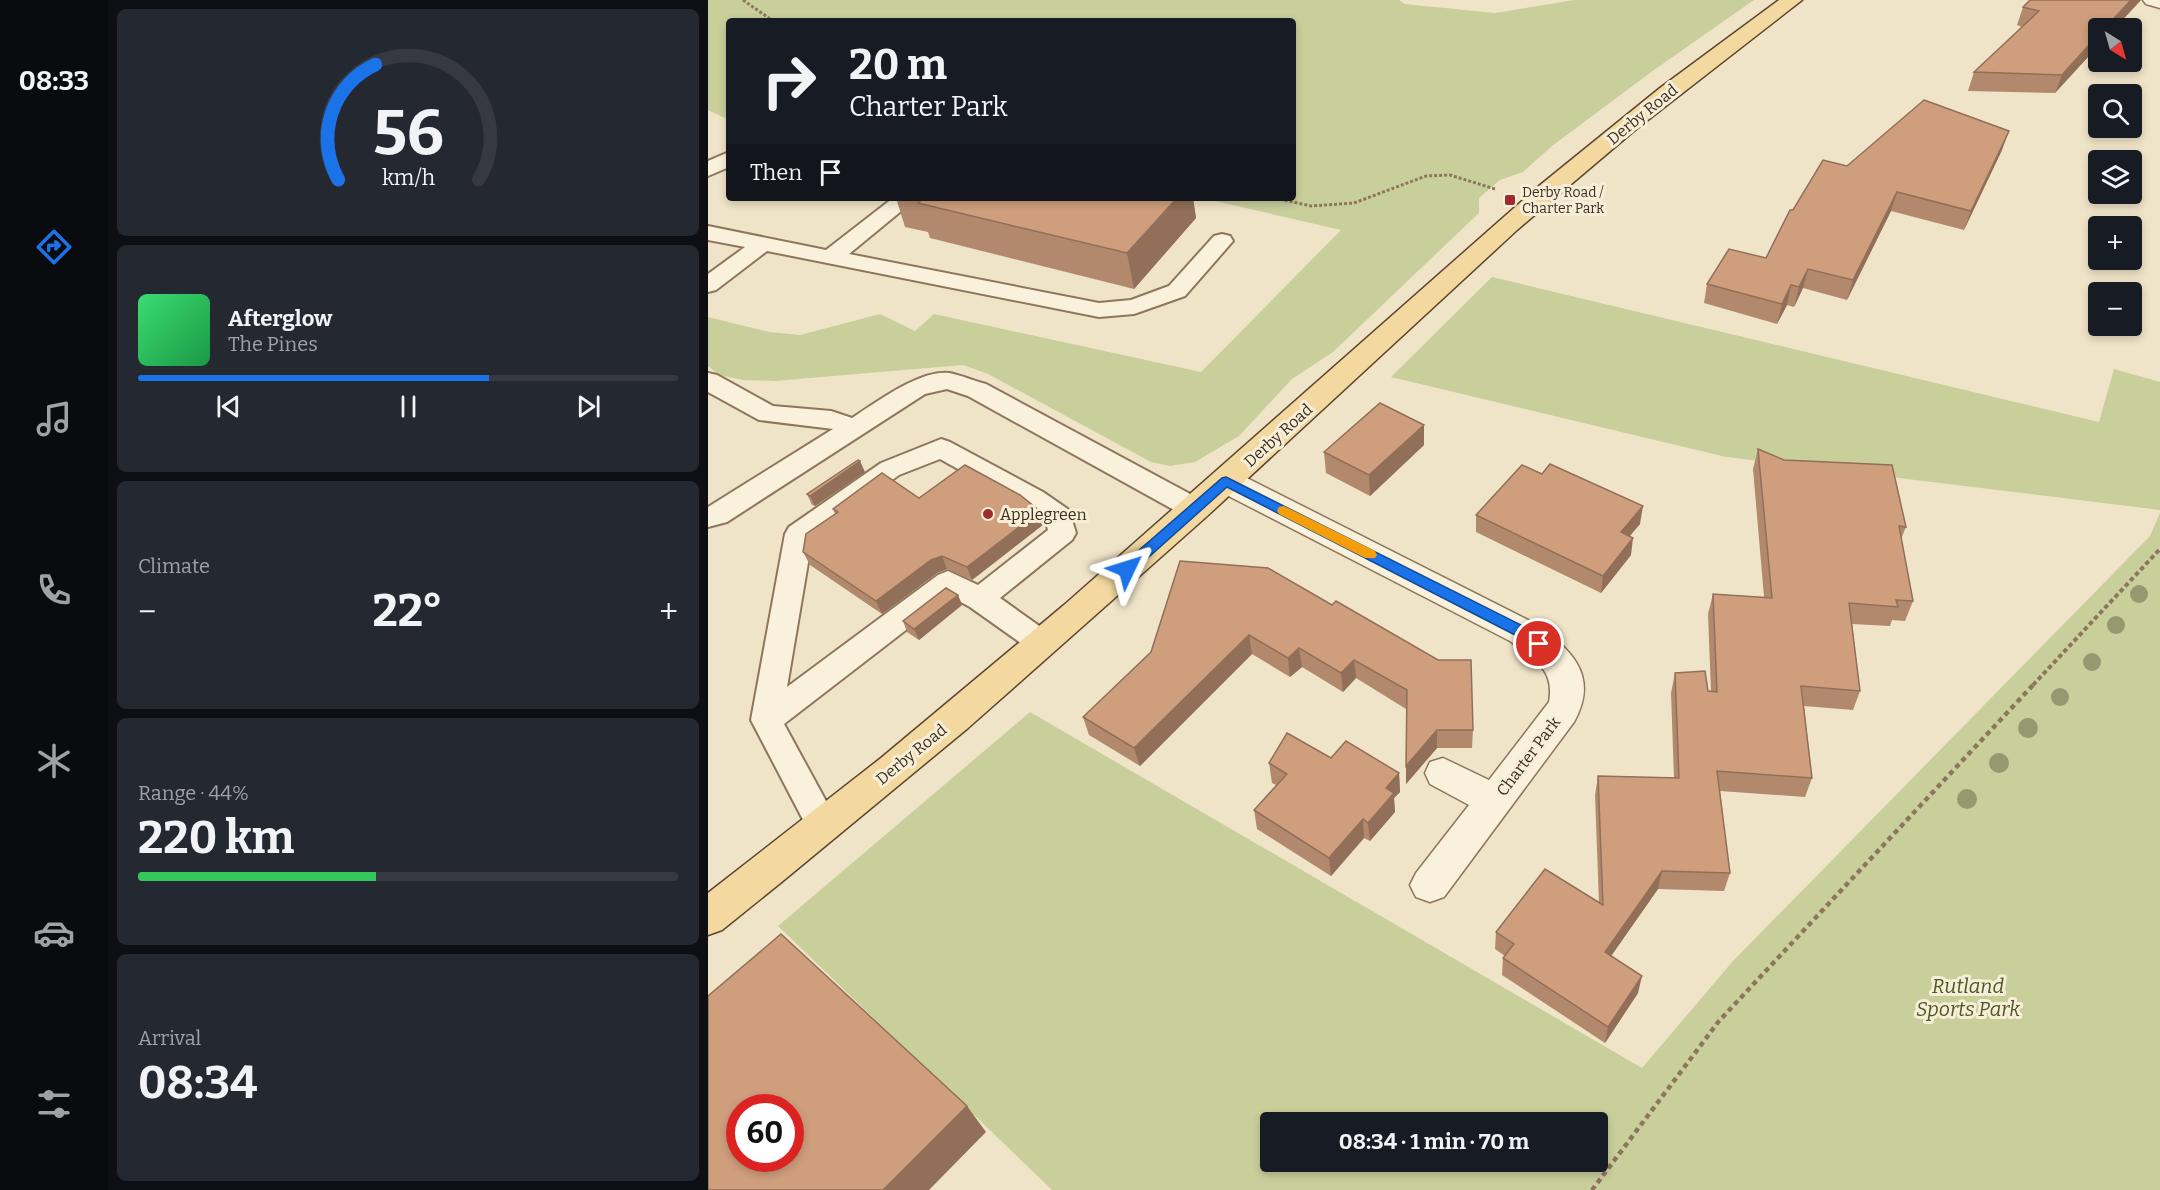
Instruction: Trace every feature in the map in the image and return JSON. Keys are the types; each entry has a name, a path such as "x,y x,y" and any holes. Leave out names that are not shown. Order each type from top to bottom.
{"main road":[{"name":"Derby Road","path":"708,917 994,686 1195,509 1466,261 1536,201 1710,59 1792,0"}],"street":[{"path":"2153,0 2160,2"},
{"name":"Charter Park","path":"1226,481 1522,632 1556,656 1567,677 1567,700 1554,724 1430,885"},
{"name":"Charter Park","path":"1443,773 1494,801"}],"lane":[{"path":"708,170 726,160"},
{"path":"831,257 902,201"},
{"path":"708,233 1099,310 1134,307 1177,291 1222,242"},
{"path":"708,285 763,244"},
{"path":"708,381 768,414 831,419 854,428"},
{"path":"708,517 717,515 917,388 948,381 977,390 1195,509"},
{"path":"823,825 766,720 798,534 890,469 941,448 1034,499 1059,517 1062,533 980,599"},
{"path":"766,720 948,582 980,599 1042,643"}],"path":[{"path":"744,0 769,18"},
{"path":"1288,201 1311,206 1354,203 1426,176 1450,175 1536,201"},
{"path":"1592,1190 1719,1021 2160,549"}],"green space":[{"path":"708,0 1399,0 1405,4 1495,13 1574,0 1754,0 1654,70 1552,146 1523,172 1500,180 1479,198 1479,213 1333,352 1292,379 1239,436 1195,462 1170,466 1151,462 988,374 963,365 775,381 743,380 719,375 708,366 708,317 769,332 800,335 880,314 915,331 934,314 1201,372 1341,230 1215,201 1296,201 1296,18 726,18 726,119 708,110"},
{"path":"1492,277 2099,422 2114,369 2160,382 2160,510 1726,457 1391,377"},
{"name":"Rutland Sports Park","path":"2160,513 2160,1190 1052,1190 778,926 1030,712 1642,1068 1733,961 2150,536"}],"building":[{"path":"2030,0 2131,0 2114,18 2088,18 2088,46 2062,75 1974,72 2039,11 2023,7"},
{"path":"1924,100 2009,131 1971,211 1897,192 1853,280 1808,269 1799,287 1791,285 1782,304 1707,284 1729,249 1766,258 1790,210 1793,210 1823,160 1847,166"},
{"path":"920,201 1174,201 1127,253 918,203"},
{"path":"1380,403 1424,425 1369,475 1324,452"},
{"path":"1758,449 1784,460 1892,465 1906,527 1899,526 1913,601 1896,600 1898,607 1849,603 1860,691 1801,686 1812,778 1717,771 1730,873 1662,871 1605,952 1642,976 1608,1027 1503,958 1514,944 1496,932 1545,869 1603,905 1598,776 1679,778 1675,673 1705,671 1708,691 1717,692 1713,594 1772,598"},
{"path":"858,460 860,461 810,496 807,494"},
{"path":"1550,464 1643,506 1621,532 1633,538 1603,576 1476,515 1522,465 1542,474"},
{"path":"965,465 1020,495 1040,511 967,567 942,556 931,560 876,601 803,552 806,534 838,512 833,509 882,473 919,498"},
{"path":"1180,561 1268,568 1332,605 1336,601 1438,660 1471,660 1473,730 1437,730 1406,766 1407,690 1354,660 1341,673 1299,648 1288,658 1249,635 1134,748 1083,717 1151,652"},
{"path":"946,588 958,595 914,629 903,621"},
{"path":"1287,733 1331,758 1346,741 1399,773 1386,788 1394,793 1368,823 1363,819 1329,858 1254,810 1287,774 1269,763"},
{"path":"781,934 967,1106 883,1190 708,1190 708,996"}],"slow traffic":[{"path":"1284,511 1370,555"}],"place":[{"name":"Derby Road / Charter Park","path":"1510,200"},
{"name":"Applegreen","path":"988,514"}],"route":[{"path":"1127,569 1226,481 1522,632 1539,644"}]}
